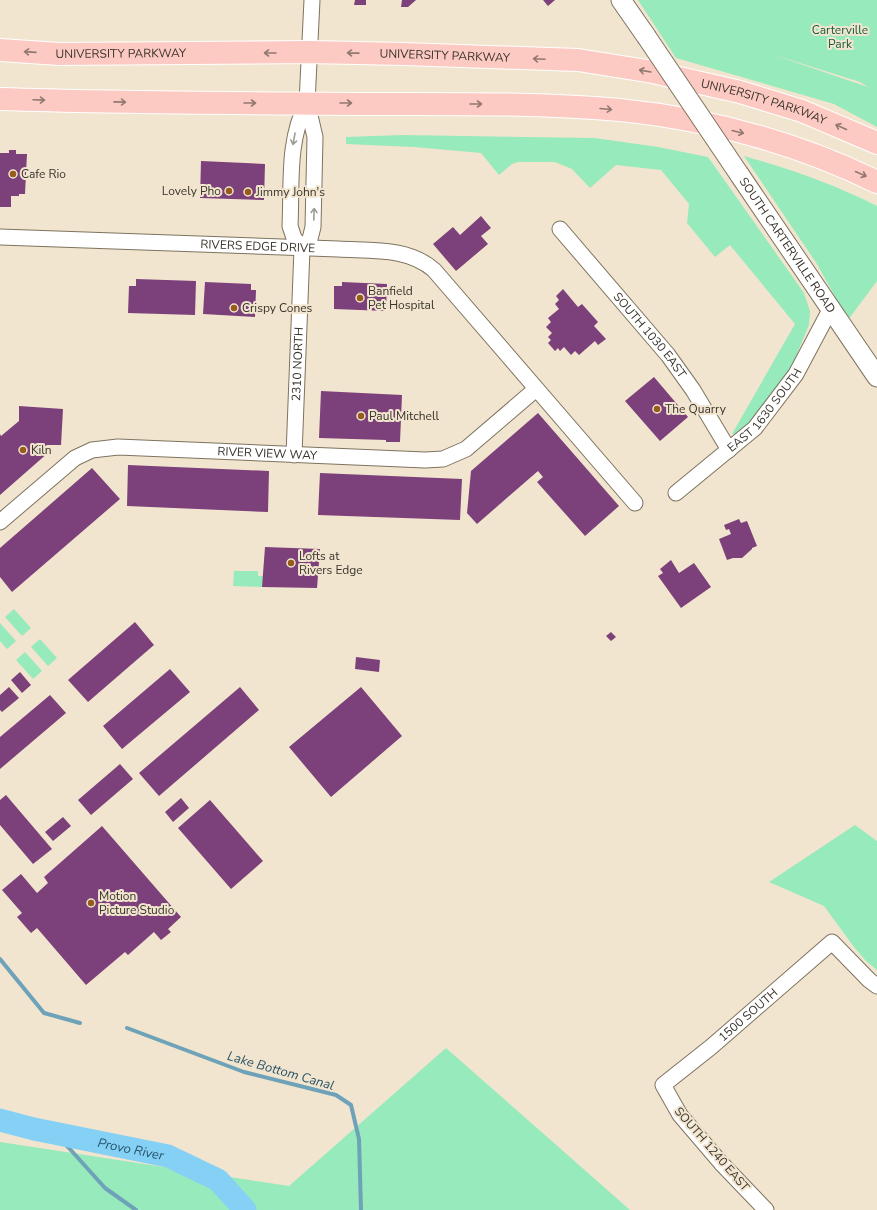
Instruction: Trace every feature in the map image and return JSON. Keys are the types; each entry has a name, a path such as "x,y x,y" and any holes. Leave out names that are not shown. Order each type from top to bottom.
{"main road":[{"name":"UNIVERSITY PARKWAY","path":"0,50 59,54 309,52 578,60 696,81 762,98 816,116 877,143"},
{"path":"0,99 553,106 645,113 690,121 758,137 823,159 877,182"}],"street":[{"name":"2310 NORTH","path":"294,455 302,249 310,239 313,227 315,138 307,103 312,0"},
{"name":"SOUTH CARTERVILLE ROAD","path":"621,0 830,310 877,377"},
{"name":"2310 NORTH","path":"302,249 294,238 290,226 293,149 297,125 307,103"},
{"name":"SOUTH 1030 EAST","path":"560,229 668,355 693,390 729,450"},
{"name":"RIVERS EDGE DRIVE","path":"0,237 393,253 416,258 434,270 636,504"},
{"name":"EAST 1630 SOUTH","path":"676,493 755,428 796,374 830,310"},
{"name":"RIVER VIEW WAY","path":"0,522 75,458 101,448 118,447 425,460 443,459 466,449 536,389"},
{"name":"1500 SOUTH","path":"663,1085 712,1047 832,942 869,980 877,986"},
{"name":"SOUTH 1240 EAST","path":"663,1085 680,1115 721,1163 766,1210"}],"green space":[{"name":"Carterville Park","path":"638,0 877,0 877,127 834,104 676,58","holes":["771,54 860,82 868,87"]},
{"path":"402,135 595,138 658,147 708,157 804,293 810,311 809,325 791,368 761,413 736,434 732,434 795,324 730,245 715,257 687,223 689,204 661,170 616,165 590,188 572,169 555,162 518,162 512,164 499,175 481,153 414,147 346,144 346,137"},
{"path":"744,156 812,178 877,206 877,281 848,320 817,264"},
{"path":"234,571 258,571 258,576 263,576 262,587 233,586"},
{"path":"14,609 31,628 22,636 5,617"},
{"path":"0,623 16,641 7,649 0,641"},
{"path":"40,639 57,658 48,666 31,647"},
{"path":"25,652 42,671 33,679 16,660"},
{"path":"855,825 877,841 877,970 866,961 854,947 824,906 769,882"},
{"path":"446,1048 630,1210 0,1210 0,1142 289,1186"}],"building":[{"path":"355,0 366,0 366,5 354,5"},
{"path":"402,0 416,0 408,7 401,7"},
{"path":"543,0 555,0 548,6"},
{"name":"Cafe Rio","path":"9,150 16,150 16,154 27,154 25,194 11,196 11,207 0,207 0,153 9,153"},
{"path":"201,161 265,164 264,200 200,198"},
{"path":"481,216 491,228 481,236 488,244 456,271 433,244 453,227 460,235"},
{"path":"136,279 196,281 195,315 128,313 129,286 136,286"},
{"path":"205,282 251,284 251,290 256,290 255,317 203,314"},
{"name":"Banfield Pet Hospital","path":"342,282 387,284 386,311 334,309 334,286 342,286"},
{"path":"563,289 578,307 582,304 598,322 594,326 606,339 598,345 595,341 579,355 575,351 571,355 564,347 560,351 558,348 555,351 548,343 551,340 548,337 552,333 546,327 551,322 548,318 559,309 555,304 559,300 556,296"},
{"name":"The Quarry","path":"654,377 688,417 660,441 625,401"},
{"name":"Paul Mitchell","path":"321,391 402,395 400,442 386,442 386,440 319,438"},
{"name":"Kiln","path":"19,406 63,409 61,445 47,445 44,447 49,452 0,495 0,434 1,436 19,421"},
{"path":"538,413 619,506 585,536 537,482 543,477 538,471 477,524 467,513 471,471"},
{"path":"128,465 269,471 268,512 127,506"},
{"path":"92,468 120,499 12,592 0,577 0,548"},
{"path":"320,473 462,479 460,520 318,515"},
{"path":"739,519 741,523 747,521 757,546 752,548 742,558 727,560 719,539 731,534 729,529 726,530 724,525"},
{"name":"Lofts at Rivers Edge","path":"265,547 320,549 317,588 262,587"},
{"path":"671,560 679,573 694,563 711,587 681,608 658,576 663,573 660,569"},
{"path":"135,622 154,645 88,702 68,680"},
{"path":"611,632 616,637 611,641 606,636"},
{"path":"356,657 380,660 379,672 355,669"},
{"path":"170,669 190,692 122,749 103,726"},
{"path":"20,672 31,685 22,693 11,680"},
{"path":"9,687 19,698 2,712 0,710 0,695"},
{"path":"240,687 259,710 159,796 139,773"},
{"path":"361,687 402,736 331,797 289,747"},
{"path":"50,695 66,713 0,769 0,737"},
{"path":"120,764 133,779 91,815 78,800"},
{"path":"6,795 52,849 33,864 0,825 0,800"},
{"path":"181,798 189,808 173,822 165,812"},
{"path":"210,800 263,861 231,889 178,828"},
{"path":"63,817 71,826 53,841 45,832"},
{"name":"Motion Picture Studio","path":"102,826 181,917 168,929 171,932 161,940 154,932 128,955 125,952 86,985 37,928 31,933 17,917 22,913 2,890 21,874 37,893 48,883 44,877"}],"waterway":[{"name":"Lake Bottom Canal","path":"0,959 44,1013 80,1023"},
{"name":"Lake Bottom Canal","path":"127,1028 244,1072 336,1095 351,1105 359,1139 361,1210"},
{"name":"Provo River","path":"0,1120 34,1129 168,1156 218,1180 245,1210"},
{"path":"53,1133 69,1148 105,1188 136,1210"}],"place":[{"name":"Cafe Rio","path":"13,174"},
{"name":"Lovely Pho","path":"229,191"},
{"name":"Jimmy John's","path":"248,192"},
{"name":"Banfield Pet Hospital","path":"360,298"},
{"name":"Crispy Cones","path":"234,308"},
{"name":"The Quarry","path":"657,409"},
{"name":"Paul Mitchell","path":"361,416"},
{"name":"Kiln","path":"23,450"},
{"name":"Lofts at Rivers Edge","path":"291,563"},
{"name":"Motion Picture Studio","path":"91,903"}]}
